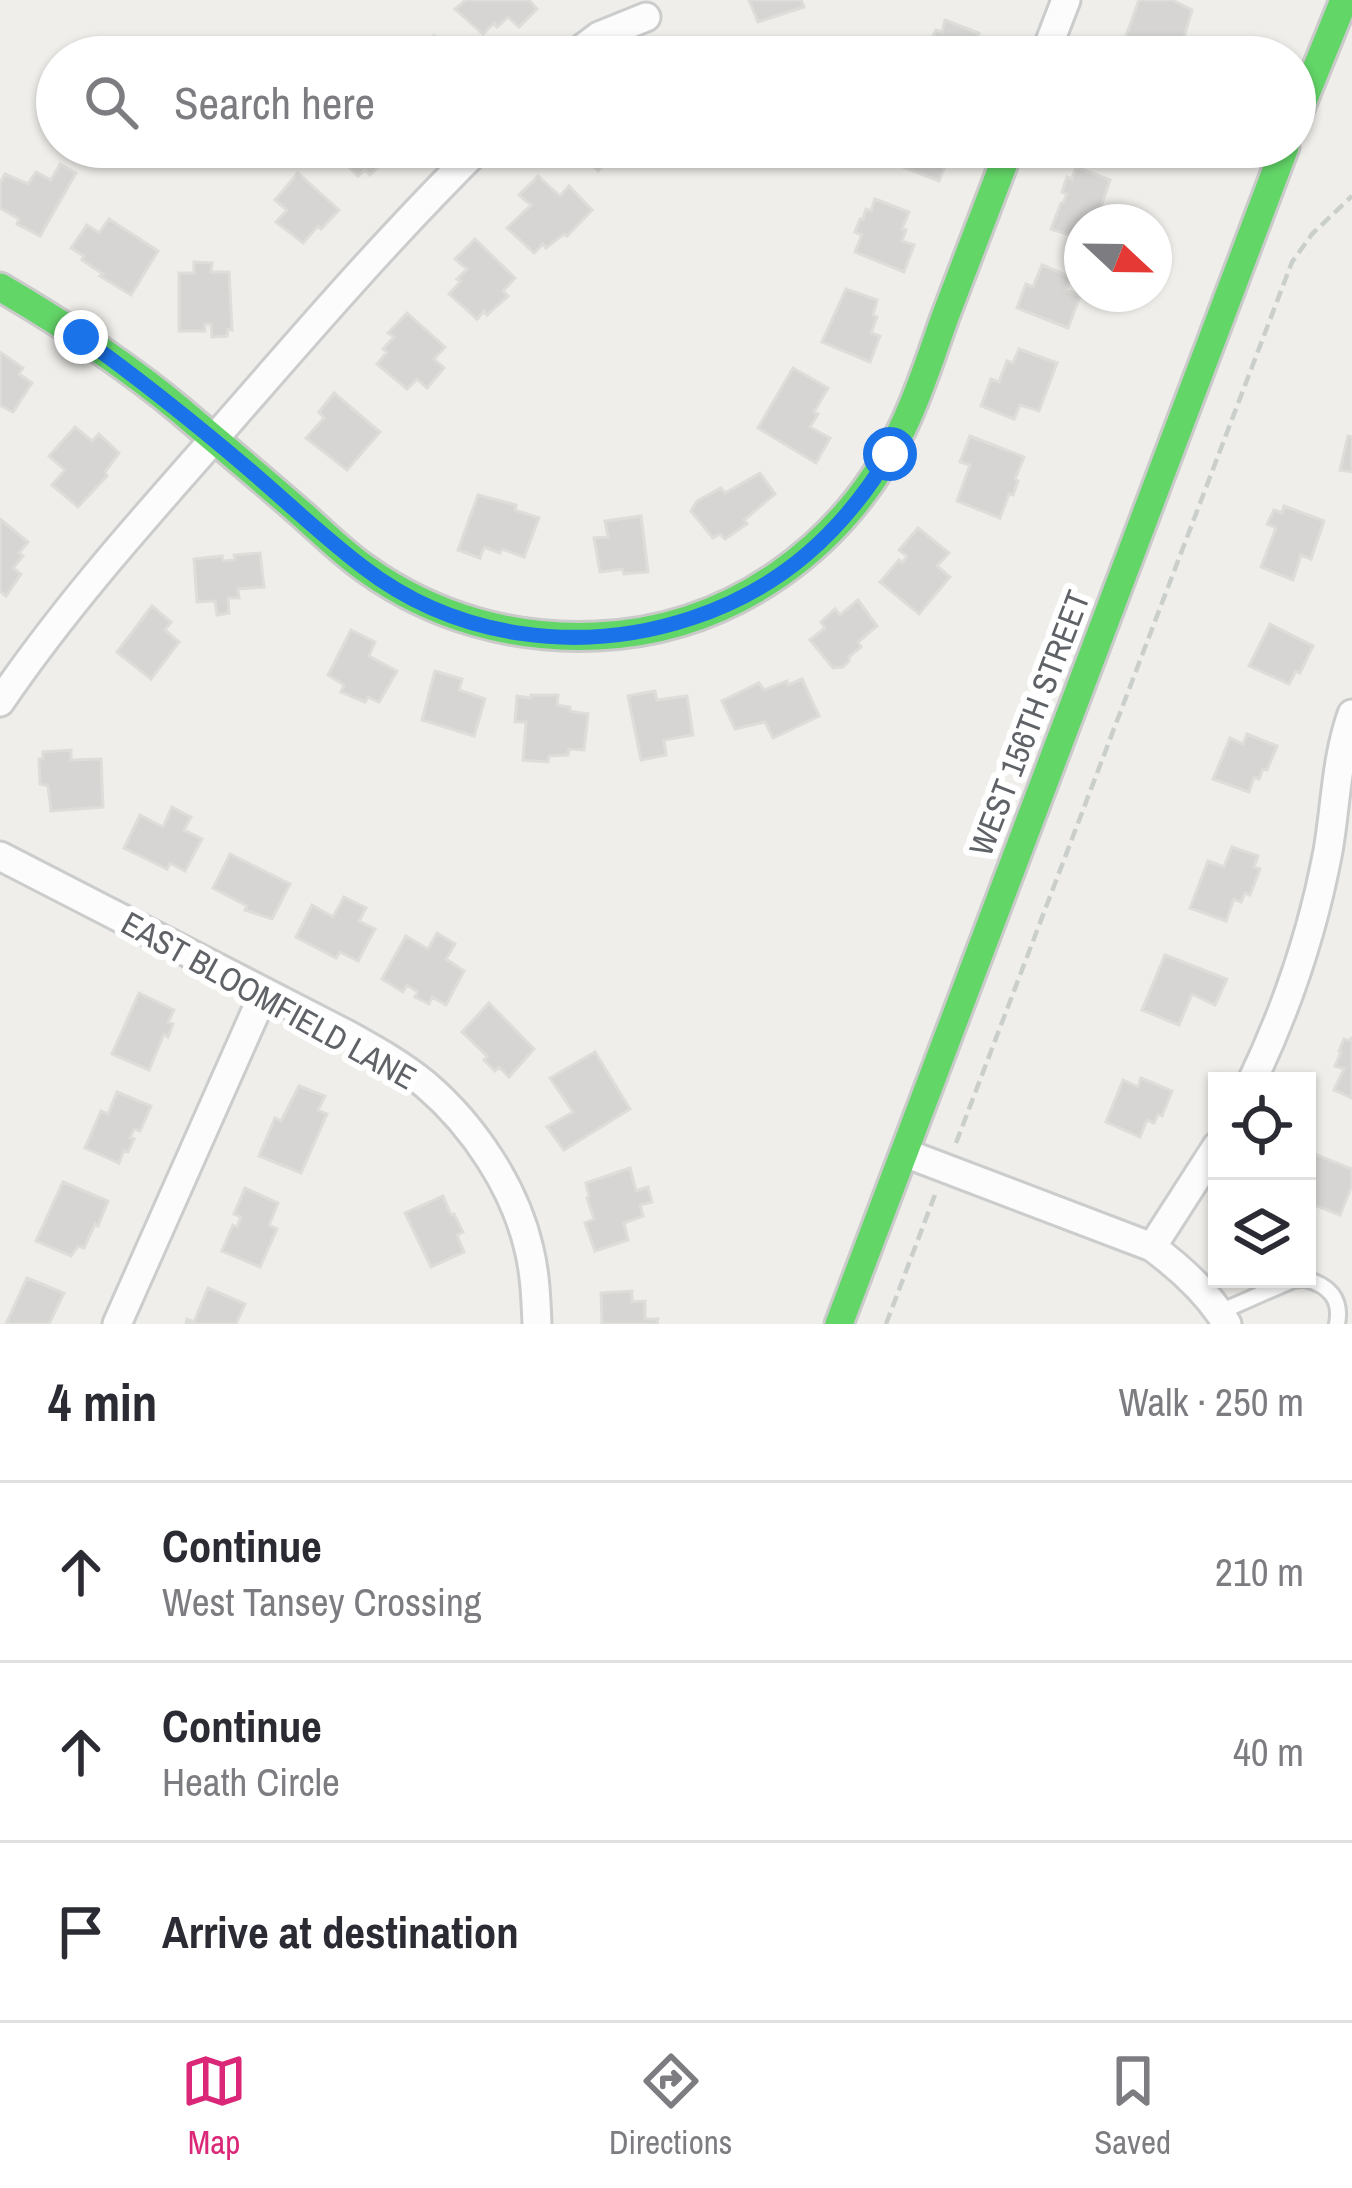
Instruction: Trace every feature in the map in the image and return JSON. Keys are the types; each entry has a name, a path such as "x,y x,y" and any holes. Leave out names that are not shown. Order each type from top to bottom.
{"street":[{"path":"1052,36 1066,0"},
{"path":"1316,60 1332,0"},
{"path":"1316,66 1344,0"},
{"path":"598,36 646,17"},
{"path":"0,702 42,640 214,439 459,168"},
{"path":"0,287 81,337 176,406 365,569 404,593 476,625 528,635 578,639 626,634 670,626 759,590 836,528 868,491 905,423 1002,168"},
{"name":"WEST 156TH STREET","path":"839,1324 1277,168"},
{"path":"1256,1072 1295,980 1317,905 1338,768 1352,714"},
{"name":"EAST BLOOMFIELD LANE","path":"0,856 347,1035 397,1064 436,1095 471,1133 517,1211 530,1250 537,1324"},
{"path":"117,1324 264,993"},
{"path":"904,1153 1152,1247 1180,1267 1224,1318"},
{"path":"1152,1247 1208,1160"}],"lane":[{"path":"1316,1282 1333,1294 1340,1310 1337,1324"},
{"path":"1224,1318 1278,1288"}],"path":[{"path":"886,1324 1292,262 1312,234 1352,196"}],"building":[{"path":"466,0 529,0 537,9 519,27 508,17 483,34 455,9"},
{"path":"749,0 801,0 804,7 758,22"},
{"path":"1139,0 1172,0 1192,10 1184,36 1126,36"},
{"path":"945,20 979,33 933,36 936,30 942,32"},
{"path":"58,168 76,173 40,236 0,208 0,183 5,174 28,184 36,172 51,180"},
{"path":"350,168 377,168 370,175 365,170 358,176"},
{"path":"905,168 944,168 939,181"},
{"path":"1079,168 1110,180 1102,204 1064,204 1064,233 1051,229 1067,194 1062,192 1067,177 1072,179"},
{"path":"298,173 339,210 303,243 276,222 287,210 275,200"},
{"path":"538,176 560,196 569,186 592,210 567,236 546,248 543,244 534,253 507,228 531,205 519,195"},
{"path":"875,199 909,212 902,241 914,245 904,272 855,252 862,235 855,232"},
{"path":"109,219 158,251 131,295 100,276 103,274 71,248 87,225 99,233"},
{"path":"475,239 515,278 503,291 508,296 477,319 449,294 467,269 455,259"},
{"path":"194,262 212,263 211,272 229,272 232,330 228,329 227,336 212,337 211,324 205,324 205,331 179,331 179,273 194,273"},
{"path":"1042,265 1064,274 1064,312 1074,312 1068,328 1017,308 1026,284 1033,287"},
{"path":"846,289 877,300 871,333 880,336 870,362 822,342"},
{"path":"407,313 445,347 434,359 444,368 427,388 417,379 407,389 377,364 394,337 388,333"},
{"path":"1019,349 1057,363 1039,411 1020,405 1014,419 981,406 991,379 999,382 1007,361 1013,363"},
{"path":"0,352 23,368 19,374 32,383 13,412 0,405"},
{"path":"793,368 828,388 810,427 830,438 816,463 758,428"},
{"path":"334,393 380,432 347,470 306,438 324,418 319,412"},
{"path":"75,427 92,441 99,434 119,453 105,472 107,476 78,507 52,485 65,470 49,456"},
{"path":"970,436 1024,457 1013,495 1009,494 1000,518 957,501 970,465 960,462"},
{"path":"1348,436 1352,437 1352,472 1340,470"},
{"path":"760,473 775,494 744,520 747,524 725,539 720,534 713,538 691,511 697,501 721,488 725,493"},
{"path":"478,495 516,505 515,510 539,518 524,557 484,547 480,558 458,550"},
{"path":"1284,506 1324,521 1311,559 1301,555 1293,580 1261,567 1276,528 1267,524 1274,510 1282,513"},
{"path":"641,516 648,572 600,572 594,538 608,537 605,521"},
{"path":"0,519 28,542 13,568 21,574 6,596 0,591"},
{"path":"918,528 949,553 937,566 950,577 919,614 880,582 907,556 899,550"},
{"path":"260,553 264,587 238,589 239,598 228,598 229,613 217,615 215,601 197,602 194,559 222,556 223,561 235,560 234,555"},
{"path":"858,600 877,626 858,642 861,647 843,667 833,668 810,640 825,628 821,622 835,609 840,615"},
{"path":"152,606 171,622 165,630 179,642 151,679 117,652"},
{"path":"1270,624 1313,646 1289,684 1249,666"},
{"path":"351,630 375,642 369,656 397,671 379,702 341,692 344,685 328,675"},
{"path":"435,671 462,679 459,690 485,699 474,736 422,720"},
{"path":"802,679 819,716 773,738 765,722 735,729 722,701 759,683 764,690"},
{"path":"655,691 657,700 687,696 693,735 664,740 666,755 641,760 628,696"},
{"path":"558,695 557,705 588,714 584,750 569,749 568,755 549,756 548,762 523,760 526,722 515,722 517,696"},
{"path":"1247,734 1277,746 1267,770 1263,769 1259,779 1254,777 1249,792 1213,779 1230,738 1243,744"},
{"path":"71,750 71,760 101,759 103,807 51,811 48,786 40,784 39,759 43,752"},
{"path":"172,807 191,817 184,830 202,839 185,871 170,863 167,869 124,848 140,815 163,827"},
{"path":"1232,847 1258,856 1254,867 1260,869 1250,895 1245,893 1241,902 1234,899 1226,921 1190,908 1208,861 1224,867"},
{"path":"230,854 290,884 272,919 245,910 247,906 213,888"},
{"path":"344,897 366,908 359,921 375,929 358,961 340,952 336,958 296,937 312,905 333,917"},
{"path":"437,933 455,944 446,959 464,971 446,1005 432,997 429,1004 415,997 418,992 407,985 403,992 382,979 406,936 428,949"},
{"path":"1165,955 1227,979 1215,1005 1192,994 1179,1025 1142,1010"},
{"path":"139,993 174,1010 168,1037 164,1034 149,1070 112,1054"},
{"path":"489,1003 534,1049 509,1077 499,1067 495,1071 462,1032"},
{"path":"1352,1037 1352,1098 1334,1090 1344,1069 1335,1066 1339,1051 1344,1039"},
{"path":"595,1052 630,1109 564,1150 547,1127 573,1112 550,1078"},
{"path":"1141,1078 1172,1091 1162,1116 1158,1114 1154,1123 1147,1120 1140,1137 1106,1122 1123,1080 1138,1087"},
{"path":"299,1086 325,1096 318,1110 327,1114 301,1173 259,1156 275,1118 281,1121"},
{"path":"117,1092 151,1106 119,1163 85,1148 101,1111 108,1114"},
{"path":"1316,1155 1352,1169 1352,1185 1340,1215 1316,1206"},
{"path":"630,1168 636,1191 648,1187 652,1202 640,1205 643,1216 624,1223 628,1240 595,1251 585,1223 594,1219 586,1183"},
{"path":"63,1182 108,1201 84,1248 78,1246 71,1256 36,1241"},
{"path":"245,1188 278,1203 269,1225 277,1229 260,1267 222,1251 241,1217 234,1214"},
{"path":"443,1196 463,1232 457,1235 464,1252 431,1267 405,1213"},
{"path":"27,1278 64,1293 49,1324 6,1324"},
{"path":"208,1288 245,1304 236,1324 186,1324 187,1319 194,1322"},
{"path":"632,1291 632,1302 645,1301 645,1319 658,1319 657,1324 602,1324 601,1293"}],"traffic: fast":[{"path":"1316,69 1344,0"},
{"path":"0,287 137,376 350,557 392,586 476,622 535,634 597,636 694,618 738,599 779,574 850,509 879,470 909,414 1002,168"},
{"path":"839,1324 1277,168"}],"route":[{"path":"81,337 176,406 365,569 404,593 476,625 528,635 578,639 670,626 759,590 836,528 868,491 890,454"}]}
